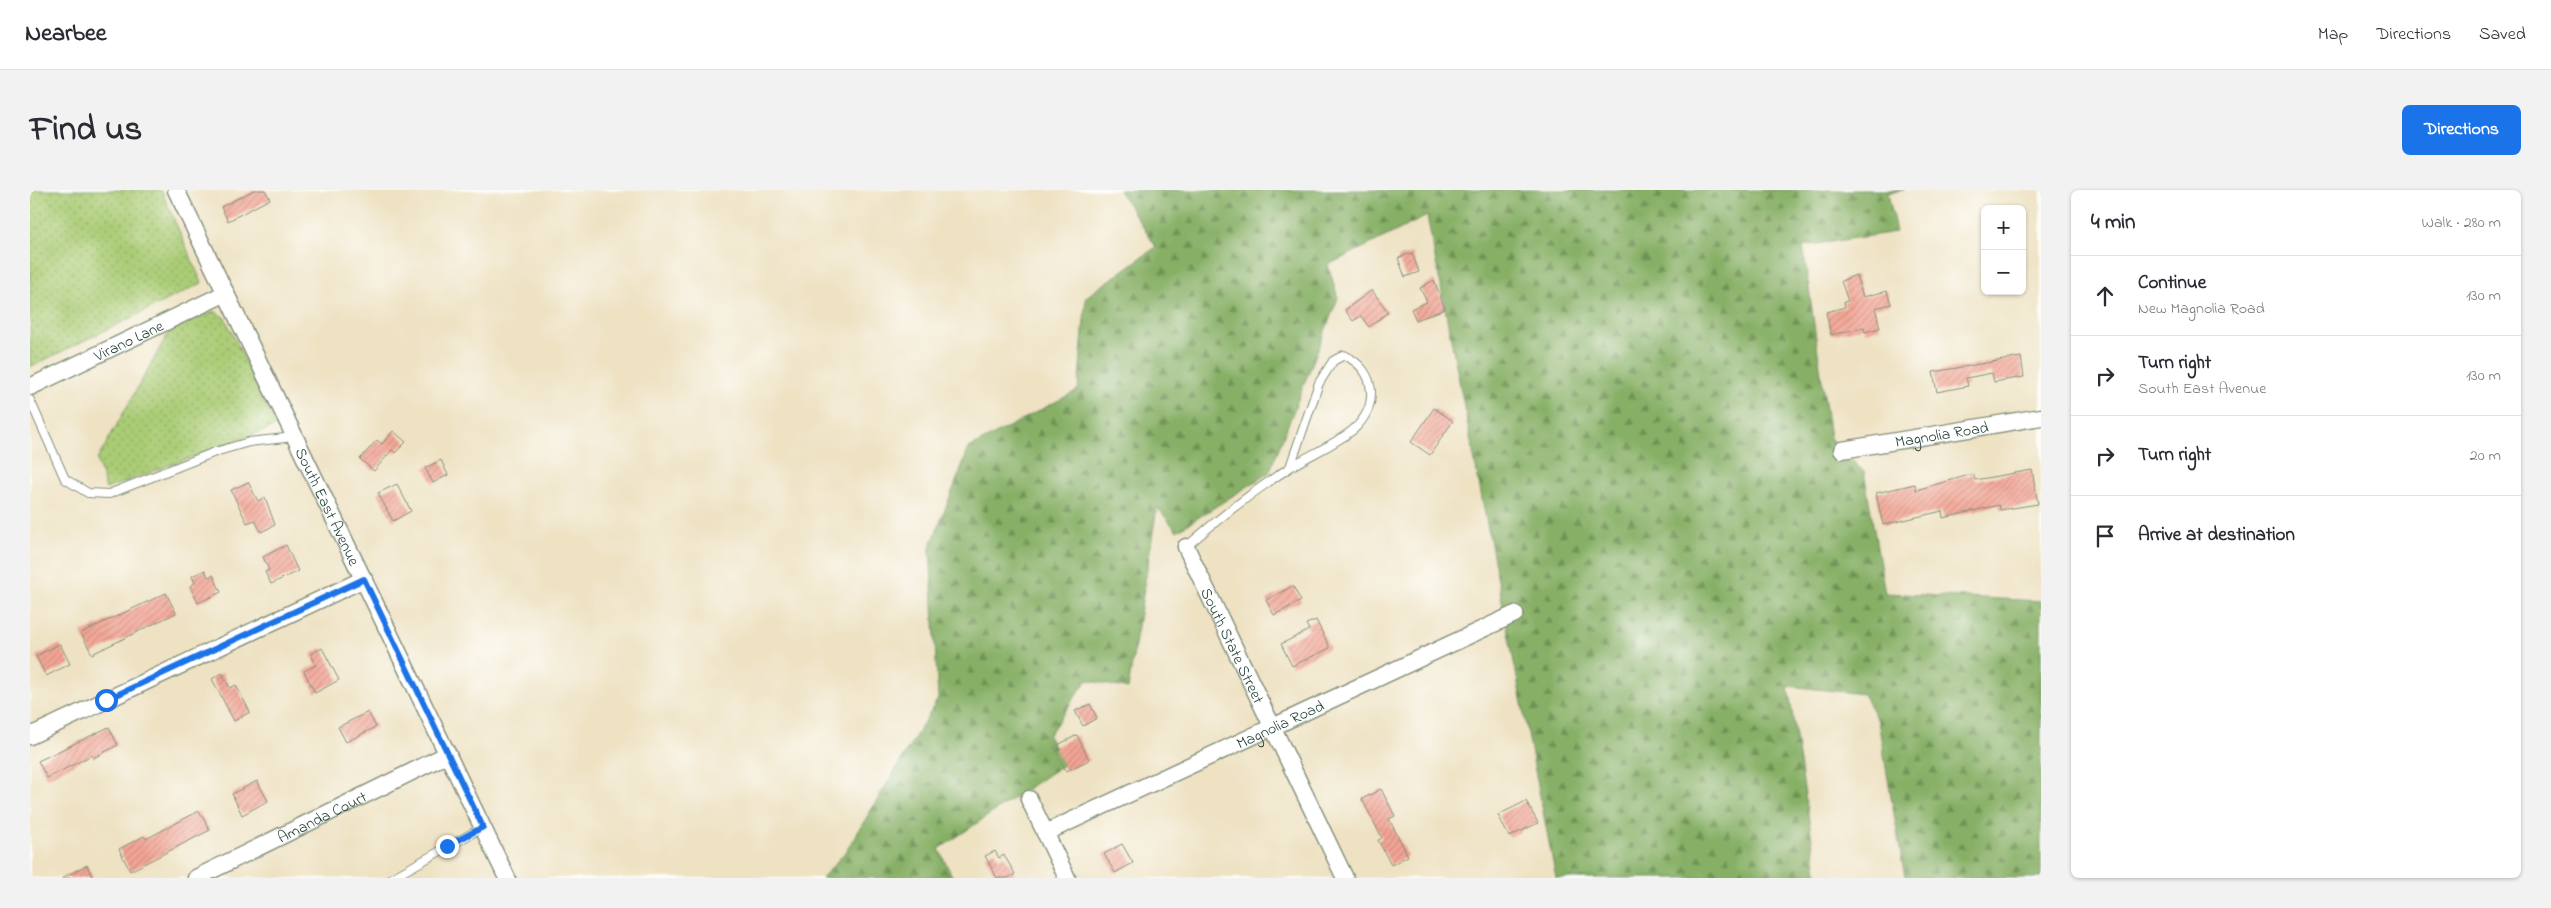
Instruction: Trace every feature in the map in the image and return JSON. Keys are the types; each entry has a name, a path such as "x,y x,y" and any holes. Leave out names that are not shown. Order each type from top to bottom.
{"street":[{"name":"South East Avenue","path":"176,190 507,878"},
{"name":"Virano Lane","path":"30,387 226,293"},
{"name":"Magnolia Road","path":"1842,450 2041,416"},
{"name":"South State Street","path":"1186,547 1345,878"},
{"path":"30,736 364,579"},
{"name":"Magnolia Road","path":"1045,833 1271,726 1515,614"},
{"name":"Amanda Court","path":"196,878 448,754"},
{"path":"1029,799 1067,878"}],"lane":[{"path":"1186,547 1210,526 1290,467 1354,429 1371,405 1371,382 1358,361 1344,355 1333,361 1320,383 1290,467"},
{"path":"30,400 65,479 88,493 109,494 216,452 250,442 296,437"},
{"path":"392,878 483,827"}],"green space":[{"path":"161,190 202,283 30,367 30,191"},
{"path":"1119,190 1904,190 1888,193 1896,232 1803,246 1830,438 1864,472 1885,593 2041,601 2041,878 1905,878 1878,721 1863,694 1788,686 1818,878 1556,878 1427,216 1328,265 1338,298 1269,473 1177,531 1157,507 1128,689 1087,680 1048,736 1064,764 939,849 953,878 822,878 847,850 938,699 930,548 969,448 1078,390 1086,297 1156,247"},
{"path":"214,311 225,318 276,426 106,489 97,460 170,330"}],"building":[{"path":"254,190 265,190 270,199 228,221 221,207"},
{"path":"1412,253 1419,272 1405,277 1398,258"},
{"path":"1856,275 1863,297 1887,291 1891,304 1875,308 1880,328 1865,332 1864,327 1831,335 1826,312 1845,307 1844,302 1848,301 1841,281"},
{"path":"1434,280 1445,309 1416,320 1411,309 1427,302 1420,288"},
{"path":"1372,290 1388,312 1369,327 1361,316 1353,321 1345,310"},
{"path":"2021,357 2024,377 1994,382 1992,373 1966,378 1968,386 1937,392 1933,372"},
{"path":"1434,408 1453,421 1430,455 1411,442"},
{"path":"393,431 406,442 395,453 392,450 374,471 360,459 377,440 382,444"},
{"path":"441,460 448,475 433,483 425,468"},
{"path":"2032,470 2038,504 2000,510 1999,505 1943,518 1942,511 1883,525 1876,493 1915,484 1916,490 1973,474 1975,480"},
{"path":"248,482 258,501 265,497 275,525 261,532 255,520 247,523 231,490"},
{"path":"397,484 411,511 393,521 378,493"},
{"path":"286,545 298,571 271,584 265,572 269,570 263,557"},
{"path":"205,570 208,577 213,575 221,592 198,603 190,586 195,583 192,576"},
{"path":"1293,586 1301,601 1274,615 1266,600"},
{"path":"166,593 176,613 92,654 81,633"},
{"path":"1316,620 1330,648 1292,666 1281,644 1309,630 1306,624"},
{"path":"60,644 70,664 46,676 36,656"},
{"path":"322,648 339,680 315,693 304,671 316,665 311,654"},
{"path":"222,673 230,688 236,685 250,712 234,721 212,679"},
{"path":"1090,704 1097,718 1083,726 1075,711"},
{"path":"368,712 376,727 346,742 338,727"},
{"path":"109,727 118,745 93,758 92,755 47,778 38,761"},
{"path":"1077,735 1089,760 1066,771 1054,747"},
{"path":"257,781 268,801 242,815 232,794"},
{"path":"1381,789 1395,816 1389,819 1408,856 1391,865 1378,840 1382,838 1362,799"},
{"path":"1526,801 1538,823 1509,837 1498,815"},
{"path":"199,811 210,830 130,871 119,849 144,836 146,839"},
{"path":"1122,844 1133,863 1115,873 1104,854"},
{"path":"995,851 999,858 1004,855 1015,874 1008,878 997,878 985,856"},
{"path":"87,865 93,878 62,878"}],"route":[{"path":"106,700 364,579 483,827 447,846"}]}
